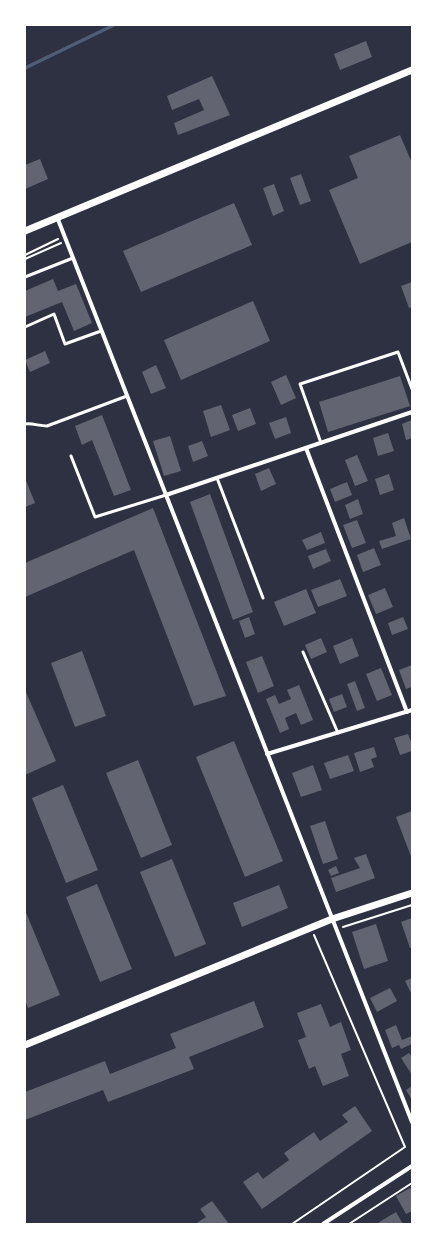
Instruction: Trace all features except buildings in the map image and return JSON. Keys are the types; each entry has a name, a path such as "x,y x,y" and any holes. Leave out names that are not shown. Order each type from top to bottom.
{"street":[{"path":"25,230 412,70"},
{"path":"57,217 412,1122"},
{"path":"166,495 412,412"},
{"path":"306,448 407,712"},
{"path":"267,754 412,710"},
{"path":"25,1045 332,919 412,893"},
{"path":"323,1224 412,1166"}],"lane":[{"path":"25,278 73,258"},
{"path":"25,326 54,314 65,344 101,330"},
{"path":"321,443 300,384 398,352 412,389"},
{"path":"25,424 47,426 127,396"},
{"path":"71,456 95,517 166,495"},
{"path":"217,478 263,598"},
{"path":"303,652 338,733"}],"path":[{"path":"25,255 58,240 63,233"},
{"path":"25,258 66,241"},
{"path":"336,929 412,905"},
{"path":"292,1224 405,1147 315,936 304,931"},
{"path":"349,1224 412,1183"}],"waterway":[{"path":"25,68 114,25"}]}
